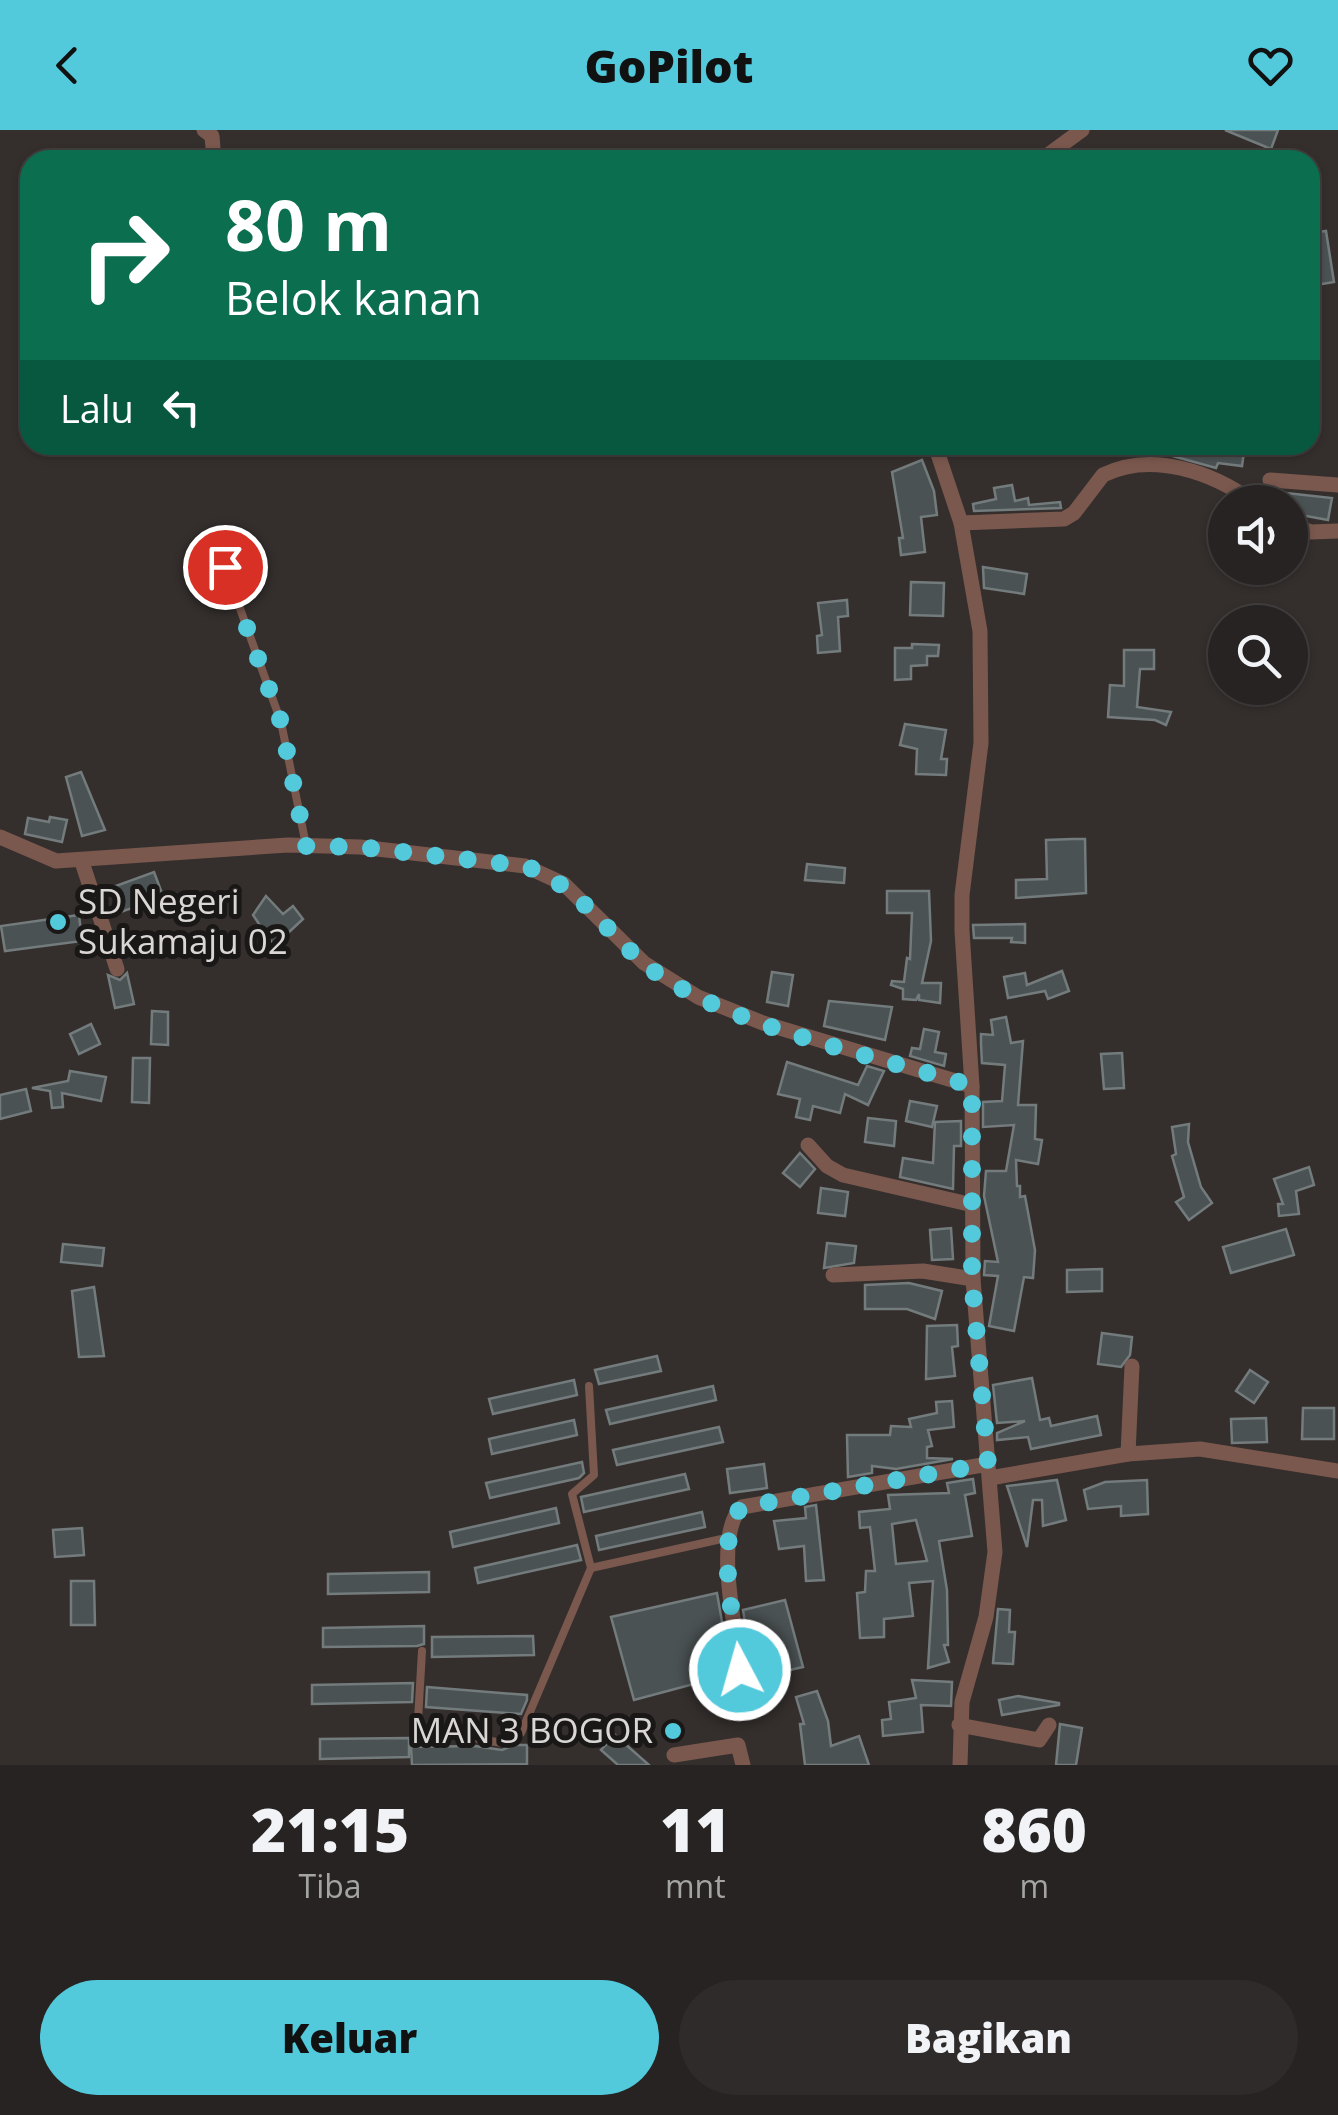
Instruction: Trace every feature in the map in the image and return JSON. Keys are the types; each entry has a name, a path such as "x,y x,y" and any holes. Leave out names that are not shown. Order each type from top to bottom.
{"street":[{"path":"1055,150 1082,130"},
{"path":"938,455 962,524 975,590 980,650 980,743 962,896 972,1086 972,1279 995,1552 959,1725 960,1765"},
{"path":"962,524 1064,519 1074,513 1102,475 1144,466 1186,469 1218,485"},
{"path":"1270,480 1338,485"},
{"path":"1308,531 1338,531"},
{"path":"0,837 41,857 82,862 214,848 360,847 525,866 547,874 582,899 644,963 698,996 763,1022 972,1086"},
{"path":"82,862 117,969"},
{"path":"808,1145 827,1166 844,1175 973,1204"},
{"path":"832,1275 922,1271 972,1279"},
{"path":"1128,1454 1132,1366"},
{"path":"740,1670 726,1538 734,1514 752,1503 1128,1454 1232,1452 1338,1471"},
{"path":"959,1725 1038,1740 1050,1725"},
{"path":"674,1755 738,1745 743,1765"}],"lane":[{"path":"225,567 281,722 311,847"},
{"path":"422,1651 421,1727 510,1740 521,1733 591,1568 572,1494 594,1476 589,1386"},
{"path":"591,1568 726,1538"}],"building":[{"path":"1225,130 1278,130 1271,149"},
{"path":"1326,231 1334,282 1320,284 1320,232"},
{"path":"1169,455 1244,455 1242,466 1218,463 1216,468"},
{"path":"922,460 934,491 937,515 921,517 925,552 901,555 899,538 903,538 892,472"},
{"path":"1012,485 1015,501 1028,498 1029,505 1060,502 1061,508 974,511 973,504 996,499 994,488"},
{"path":"1308,495 1332,498 1328,520 1308,516"},
{"path":"983,567 1027,574 1024,594 984,588"},
{"path":"911,582 944,583 943,616 910,615"},
{"path":"847,600 848,616 838,617 840,651 818,653 817,636 822,635 818,603"},
{"path":"912,644 939,645 938,656 927,656 927,665 911,666 911,679 895,680 895,648 912,648"},
{"path":"1124,650 1154,650 1154,669 1140,669 1137,707 1171,712 1166,725 1155,720 1108,717 1110,685 1124,686"},
{"path":"905,724 946,730 941,759 947,759 946,775 916,774 917,749 900,745"},
{"path":"81,772 105,830 82,836 66,777"},
{"path":"50,817 67,820 62,842 25,834 28,818 49,822"},
{"path":"1085,839 1086,893 1016,898 1016,880 1047,879 1046,840"},
{"path":"807,864 845,868 844,883 805,880"},
{"path":"154,872 166,904 146,911 143,904 121,912 113,887"},
{"path":"887,891 929,891 931,941 922,983 941,983 940,1003 919,1000 919,994 916,1000 903,999 903,989 891,985 892,981 904,982 907,958 910,959 912,913 887,913"},
{"path":"266,896 283,914 293,906 303,919 274,946 253,915"},
{"path":"79,915 82,941 5,951 1,926"},
{"path":"1025,924 1025,943 1011,942 1012,938 974,938 973,925"},
{"path":"1062,971 1069,991 1048,999 1045,991 1008,998 1004,977 1025,973 1027,985"},
{"path":"772,972 793,975 788,1006 767,1002"},
{"path":"127,973 134,1004 115,1008 108,975 120,980"},
{"path":"829,1001 892,1007 885,1040 824,1026"},
{"path":"152,1011 168,1012 168,1045 151,1044"},
{"path":"1006,1017 1011,1043 1023,1041 1018,1105 1036,1105 1035,1139 1042,1140 1038,1164 1016,1160 1017,1186 1020,1197 1025,1196 1035,1250 1033,1278 1024,1277 1014,1331 989,1326 998,1276 984,1275 985,1261 998,1262 984,1196 986,1171 1006,1171 1014,1125 983,1127 983,1102 1002,1101 1005,1065 982,1063 981,1034 993,1035 991,1020"},
{"path":"91,1024 100,1044 79,1054 70,1034"},
{"path":"924,1029 939,1032 935,1052 946,1054 944,1066 910,1056 912,1048 920,1049"},
{"path":"1122,1053 1124,1088 1104,1089 1101,1054"},
{"path":"133,1058 150,1058 149,1103 132,1102"},
{"path":"787,1062 858,1085 867,1066 884,1071 868,1105 845,1094 840,1113 813,1106 810,1120 796,1117 800,1099 778,1094"},
{"path":"70,1071 106,1077 101,1101 62,1093 63,1107 52,1108 50,1091 32,1088 68,1081"},
{"path":"26,1089 31,1111 0,1119 0,1095"},
{"path":"910,1101 937,1106 932,1127 906,1121"},
{"path":"868,1118 896,1121 894,1146 865,1142"},
{"path":"961,1121 961,1146 954,1146 953,1189 900,1177 903,1158 933,1163 935,1122"},
{"path":"1189,1124 1188,1142 1201,1187 1212,1203 1189,1220 1176,1202 1184,1197 1172,1156 1176,1154 1172,1127"},
{"path":"800,1153 815,1169 800,1187 783,1173"},
{"path":"1309,1167 1314,1185 1296,1191 1299,1214 1279,1216 1278,1204 1283,1204 1274,1179"},
{"path":"821,1188 848,1192 845,1216 818,1213"},
{"path":"951,1228 953,1259 932,1260 930,1230"},
{"path":"1286,1229 1294,1255 1231,1273 1223,1247"},
{"path":"827,1243 856,1246 854,1263 824,1268"},
{"path":"63,1244 104,1248 102,1266 61,1262"},
{"path":"1102,1269 1102,1291 1067,1292 1067,1270"},
{"path":"909,1283 942,1291 935,1319 907,1309 865,1309 865,1285"},
{"path":"94,1287 104,1356 79,1357 72,1291"},
{"path":"957,1325 958,1346 952,1347 955,1376 926,1379 927,1326"},
{"path":"1102,1333 1132,1337 1130,1355 1121,1367 1098,1364"},
{"path":"657,1356 661,1371 599,1384 595,1370"},
{"path":"1250,1370 1268,1382 1254,1403 1236,1391"},
{"path":"1032,1378 1040,1420 1049,1418 1051,1426 1097,1416 1101,1435 1031,1449 1028,1437 997,1440 997,1433 1025,1421 997,1423 993,1385"},
{"path":"574,1380 577,1395 493,1414 489,1399"},
{"path":"713,1386 716,1400 610,1424 606,1410"},
{"path":"952,1401 954,1427 928,1430 932,1446 927,1447 927,1458 953,1459 896,1469 872,1466 872,1473 848,1477 847,1435 890,1435 891,1426 911,1427 909,1419 937,1413 936,1402"},
{"path":"1303,1408 1334,1408 1334,1439 1302,1439"},
{"path":"1266,1418 1267,1442 1232,1443 1231,1419"},
{"path":"574,1420 577,1435 492,1454 489,1439"},
{"path":"719,1427 723,1442 617,1465 613,1450"},
{"path":"582,1462 584,1473 579,1478 490,1498 486,1483"},
{"path":"764,1464 767,1488 730,1493 727,1469"},
{"path":"685,1474 689,1489 584,1512 581,1497"},
{"path":"973,1479 975,1493 965,1495 972,1536 939,1541 947,1590 948,1645 944,1645 949,1662 928,1668 933,1581 909,1583 913,1616 884,1619 884,1637 860,1638 857,1593 865,1592 866,1571 875,1571 870,1527 860,1528 859,1512 890,1509 888,1495 949,1493 947,1483","holes":["916,1520 927,1561 896,1564 892,1524"]},
{"path":"1057,1480 1066,1520 1043,1526 1042,1500 1033,1500 1027,1547 1007,1486"},
{"path":"1147,1480 1148,1514 1121,1516 1121,1506 1088,1509 1084,1490 1105,1482"},
{"path":"816,1505 824,1580 806,1581 804,1546 779,1549 774,1521 806,1518 805,1507"},
{"path":"556,1508 559,1523 453,1547 450,1532"},
{"path":"702,1512 705,1527 599,1550 596,1536"},
{"path":"82,1528 84,1555 55,1557 53,1530"},
{"path":"577,1545 581,1560 478,1583 475,1568"},
{"path":"429,1572 429,1592 328,1594 328,1574"},
{"path":"71,1581 94,1581 95,1625 71,1625"},
{"path":"717,1593 731,1674 634,1700 611,1617"},
{"path":"785,1600 803,1667 754,1678 743,1610"},
{"path":"998,1609 1010,1610 1009,1632 1015,1632 1013,1664 993,1663"},
{"path":"424,1626 424,1644 417,1646 323,1647 323,1628"},
{"path":"533,1636 534,1655 432,1657 432,1637"},
{"path":"912,1680 952,1682 951,1706 921,1705 923,1732 883,1736 882,1720 891,1719 889,1702 916,1698"},
{"path":"413,1683 412,1702 312,1704 312,1685"},
{"path":"427,1687 527,1695 527,1700 521,1714 426,1707"},
{"path":"817,1691 828,1721 831,1746 859,1736 869,1765 805,1765 800,1724 804,1724 796,1697"},
{"path":"1018,1696 1059,1705 1002,1715 999,1700"},
{"path":"1060,1724 1082,1728 1076,1765 1056,1765"},
{"path":"615,1735 649,1765 618,1765 601,1750"},
{"path":"409,1738 409,1757 320,1759 320,1739"},
{"path":"527,1745 527,1764 412,1765 411,1747 475,1746 502,1750"}],"place":[{"name":"SD Negeri Sukamaju 02","path":"58,922"},
{"name":"MAN 3 BOGOR","path":"673,1731"}],"route":[{"path":"225,567 281,722 306,846 360,847 525,866 564,884 666,980 726,1010 972,1086 972,1279 988,1464 804,1492 742,1507 734,1514 726,1538 740,1670"}]}
